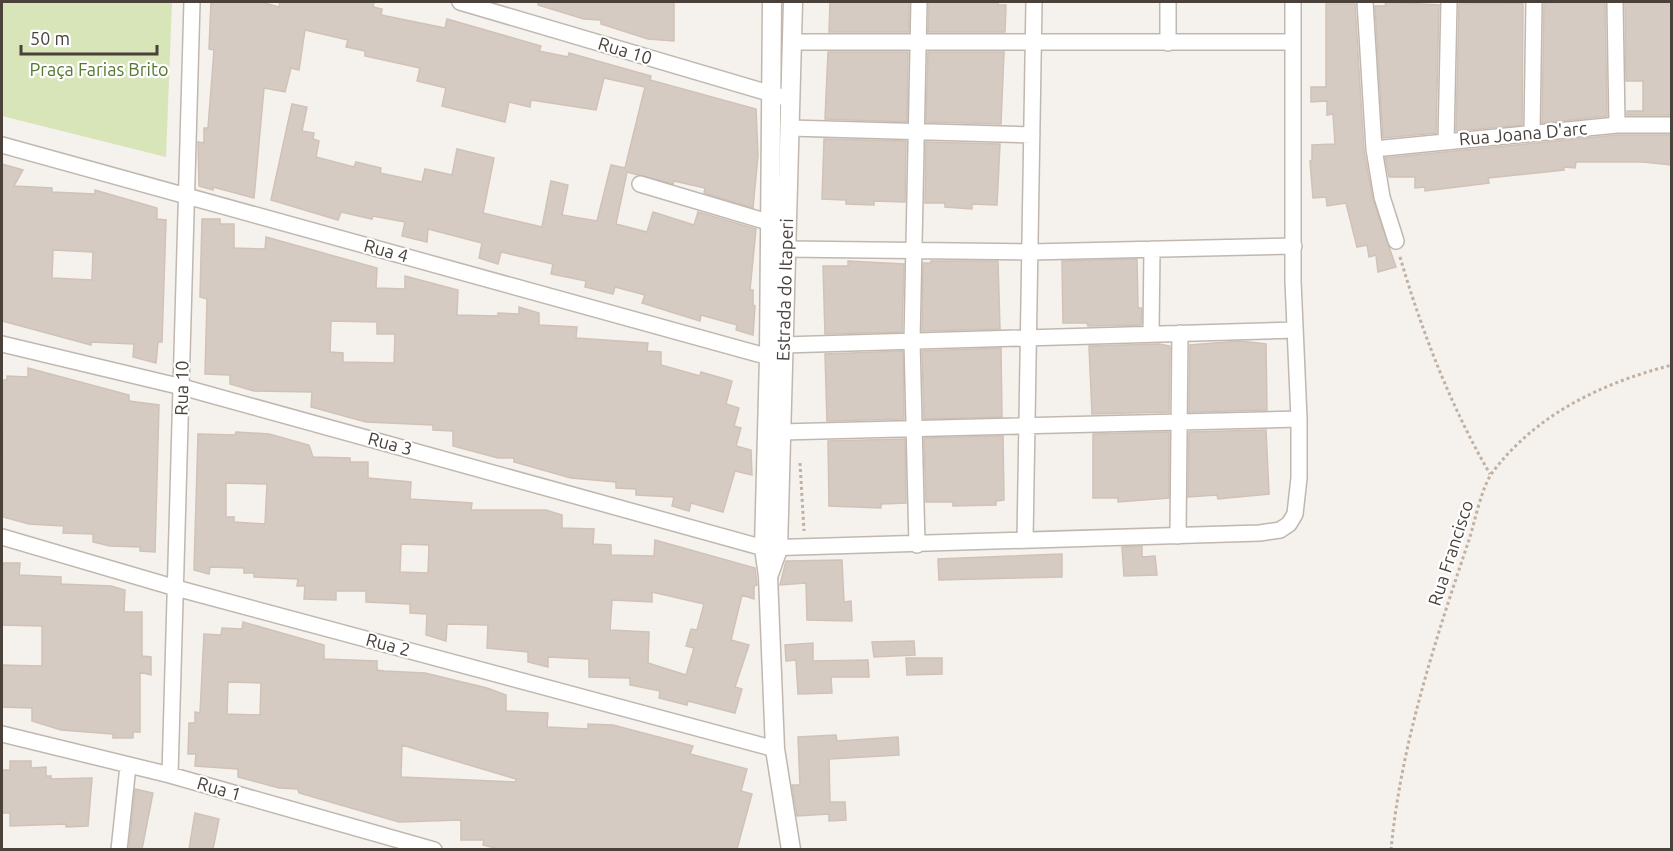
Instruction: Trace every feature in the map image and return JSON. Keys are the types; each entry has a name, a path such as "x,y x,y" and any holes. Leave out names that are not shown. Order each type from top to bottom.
{"street":[{"name":"Rua 10","path":"170,775 182,387 184,195 192,2"},
{"name":"Rua 10","path":"459,2 782,97"},
{"name":"Estrada do Itaperi","path":"772,2 782,97 790,128 781,432 768,576 775,749 791,849"},
{"name":"Estrada do Itaperi","path":"771,548 769,357 771,223 782,97 792,42 793,2"},
{"path":"916,545 912,341 920,2"},
{"path":"1024,540 1034,2"},
{"path":"1168,2 1168,42"},
{"path":"781,432 1299,419 1295,330 1293,2"},
{"path":"1365,2 1374,149 1382,197 1396,241"},
{"path":"1446,141 1449,2"},
{"path":"1532,132 1534,2"},
{"path":"1615,2 1617,125"},
{"path":"792,42 1293,42"},
{"name":"Rua Joana D'arc","path":"1374,149 1532,132 1617,125 1671,124"},
{"path":"790,128 1032,135"},
{"name":"Rua 4","path":"2,145 769,357"},
{"path":"640,184 771,223"},
{"path":"786,249 1030,252 1294,246"},
{"path":"1151,334 1152,249"},
{"path":"783,345 1295,330"},
{"path":"1178,536 1180,333"},
{"name":"Rua 3","path":"2,344 182,387 771,548 1178,536 1260,533 1280,530 1289,525 1295,514 1298,488 1299,419"},
{"name":"Rua 2","path":"2,537 176,588 775,749"},
{"name":"Rua 1","path":"2,734 170,775 434,849"},
{"path":"119,849 128,766"}],"path":[{"path":"1396,241 1411,295 1450,396 1491,475"},
{"name":"Rua Francisco","path":"1391,849 1400,774 1450,596 1491,475 1545,420 1584,395 1671,365"}],"green space":[{"name":"Praça Farias Brito","path":"2,2 172,2 166,157 2,116"}],"building":[{"path":"211,2 261,2 279,7 280,2 374,2 373,7 382,9 381,15 445,28 447,19 541,46 539,51 568,57 569,53 651,76 650,80 756,109 758,155 753,208 704,193 705,188 674,181 673,184 627,172 616,224 647,232 653,212 694,225 698,212 756,229 750,290 753,290 753,305 755,306 753,335 736,330 737,325 701,315 700,321 642,303 645,295 615,287 613,294 585,287 586,281 551,274 553,264 501,252 498,264 479,258 482,243 428,229 427,242 402,236 405,222 373,216 372,219 341,212 338,220 271,200 292,104 307,107 302,131 314,133 313,139 319,141 316,157 354,167 356,162 381,168 380,173 422,182 425,169 452,175 457,149 494,158 483,213 542,227 551,181 568,185 562,215 597,221 611,165 625,168 645,87 604,78 596,110 531,100 530,107 509,102 505,122 442,106 446,88 417,81 420,68 365,56 365,51 346,47 348,40 305,30 299,70 291,68 285,92 264,88 254,198 213,187 213,190 199,186 198,142 204,143 204,128 208,128 214,50 209,49"},
{"path":"538,2 674,2 674,41 648,39 601,24 601,20 584,19 538,5"},
{"path":"830,2 909,2 909,32 829,32"},
{"path":"929,2 998,2 998,5 1006,5 1005,32 928,32"},
{"path":"1385,2 1439,5 1436,133 1383,138 1375,6 1386,6"},
{"path":"1605,2 1607,116 1542,123 1544,3"},
{"path":"1625,2 1671,2 1671,115 1627,115 1627,111 1643,111 1643,81 1626,81"},
{"path":"1523,3 1522,125 1456,131 1459,4"},
{"path":"1326,4 1355,4 1364,151 1373,200 1396,267 1378,272 1376,255 1369,257 1367,245 1357,247 1346,203 1327,206 1326,197 1313,198 1310,161 1312,160 1312,145 1335,144 1333,114 1327,115 1327,101 1311,102 1311,87 1326,87"},
{"path":"828,52 908,52 907,122 825,119"},
{"path":"928,52 1004,52 1001,124 926,122"},
{"path":"1617,135 1671,135 1671,165 1643,162 1576,162 1575,168 1564,167 1564,170 1488,178 1489,183 1425,191 1425,187 1415,188 1415,177 1389,177 1385,158"},
{"path":"824,139 906,141 905,202 874,201 874,205 846,204 846,200 822,199"},
{"path":"926,142 1000,144 997,205 972,204 972,209 945,207 945,203 925,203"},
{"path":"2,164 23,170 14,186 52,188 52,192 95,194 95,190 157,208 157,219 166,220 162,342 158,342 156,363 133,357 134,344 91,342 91,345 2,321","holes":["53,250 93,252 92,280 52,278"]},
{"path":"202,219 220,219 220,224 234,224 234,248 265,249 266,237 377,268 376,288 405,289 405,276 458,290 457,315 519,314 519,307 539,313 539,325 577,327 576,338 648,343 647,351 661,352 661,365 700,376 701,372 732,381 726,404 739,408 734,426 741,428 736,446 751,450 752,475 735,471 723,512 691,503 689,511 672,506 674,497 636,495 636,489 616,488 616,482 571,478 514,462 514,458 498,458 453,446 453,431 433,430 433,425 366,422 311,407 312,392 254,391 230,384 230,375 205,374 207,299 200,297","holes":["331,321 377,322 377,334 395,334 394,363 343,362 343,353 330,352"]},
{"path":"1137,259 1138,308 1142,308 1141,325 1088,326 1087,323 1063,323 1062,261"},
{"path":"848,261 904,264 902,332 825,334 823,266 848,266"},
{"path":"931,261 998,261 1000,329 922,331 923,263 931,263"},
{"path":"1240,341 1266,344 1267,410 1189,412 1190,345"},
{"path":"1159,344 1170,346 1169,412 1092,414 1089,346"},
{"path":"1001,348 1002,417 924,419 922,351"},
{"path":"903,351 904,419 827,421 825,354"},
{"path":"28,368 129,395 129,401 159,405 155,552 140,551 140,547 110,546 93,542 93,534 63,533 64,526 29,524 3,517 2,380 7,380 7,376 28,377"},
{"path":"1266,430 1269,494 1218,499 1217,495 1188,497 1189,432"},
{"path":"236,432 269,434 309,445 313,457 350,458 350,462 368,462 368,478 411,482 410,499 472,503 471,510 546,510 562,515 562,528 594,529 593,544 611,545 611,555 654,556 655,540 755,568 757,585 754,586 754,599 742,595 731,640 749,645 735,687 742,689 735,713 688,701 687,705 659,698 660,691 630,685 630,678 589,677 589,659 548,657 548,667 528,662 528,652 487,648 488,625 447,624 446,641 426,635 427,614 410,613 410,604 366,602 366,591 336,591 336,600 304,599 305,586 297,586 298,579 254,577 254,573 244,573 244,568 210,567 209,574 194,570 198,434 235,435","holes":["226,483 267,484 265,524 234,522 234,517 226,517","401,544 429,545 428,573 400,572","652,592 704,604 697,630 691,629 686,646 694,648 686,675 648,663 649,632 610,630 612,600 652,602"]},
{"path":"1169,432 1169,498 1118,502 1118,498 1093,498 1093,434"},
{"path":"1003,436 1004,500 996,501 996,505 953,506 953,502 926,502 924,438"},
{"path":"905,439 906,503 881,504 881,508 829,506 828,441"},
{"path":"1142,546 1142,557 1155,556 1157,575 1124,576 1122,547"},
{"path":"1062,554 1062,577 939,580 938,559"},
{"path":"842,560 844,602 851,601 852,621 807,620 806,583 780,585 786,561"},
{"path":"3,563 20,563 19,575 61,577 61,584 111,586 125,590 124,612 142,612 142,656 151,657 151,675 140,672 140,732 133,732 133,738 113,738 113,734 61,730 32,721 32,708 2,707 2,665 42,666 42,626 2,625"},
{"path":"243,622 324,645 324,659 377,661 377,670 425,673 487,688 506,695 506,711 548,713 547,727 588,729 588,724 613,725 693,746 690,754 747,769 741,791 752,794 737,849 499,849 483,845 484,840 461,840 461,820 399,822 299,793 298,789 279,788 238,777 238,769 195,766 196,754 188,754 189,723 195,723 195,712 200,713 204,634 221,635 222,628 242,629","holes":["228,682 261,683 260,715 227,714","402,745 516,779 516,782 401,777"]},
{"path":"914,641 915,655 874,657 872,642"},
{"path":"813,643 813,661 868,660 869,677 831,677 832,693 798,694 796,660 786,661 785,645"},
{"path":"906,658 942,658 942,674 907,675"},
{"path":"836,735 837,741 898,737 899,755 829,759 830,802 845,802 846,820 829,821 829,814 797,816 792,785 800,785 798,737"},
{"path":"10,761 31,761 31,768 46,767 46,776 51,776 51,779 92,778 88,826 66,827 66,824 10,826 10,813 2,813 2,770 10,770"},
{"path":"135,789 153,793 142,849 129,849"},
{"path":"195,813 219,819 213,849 189,849"}]}
